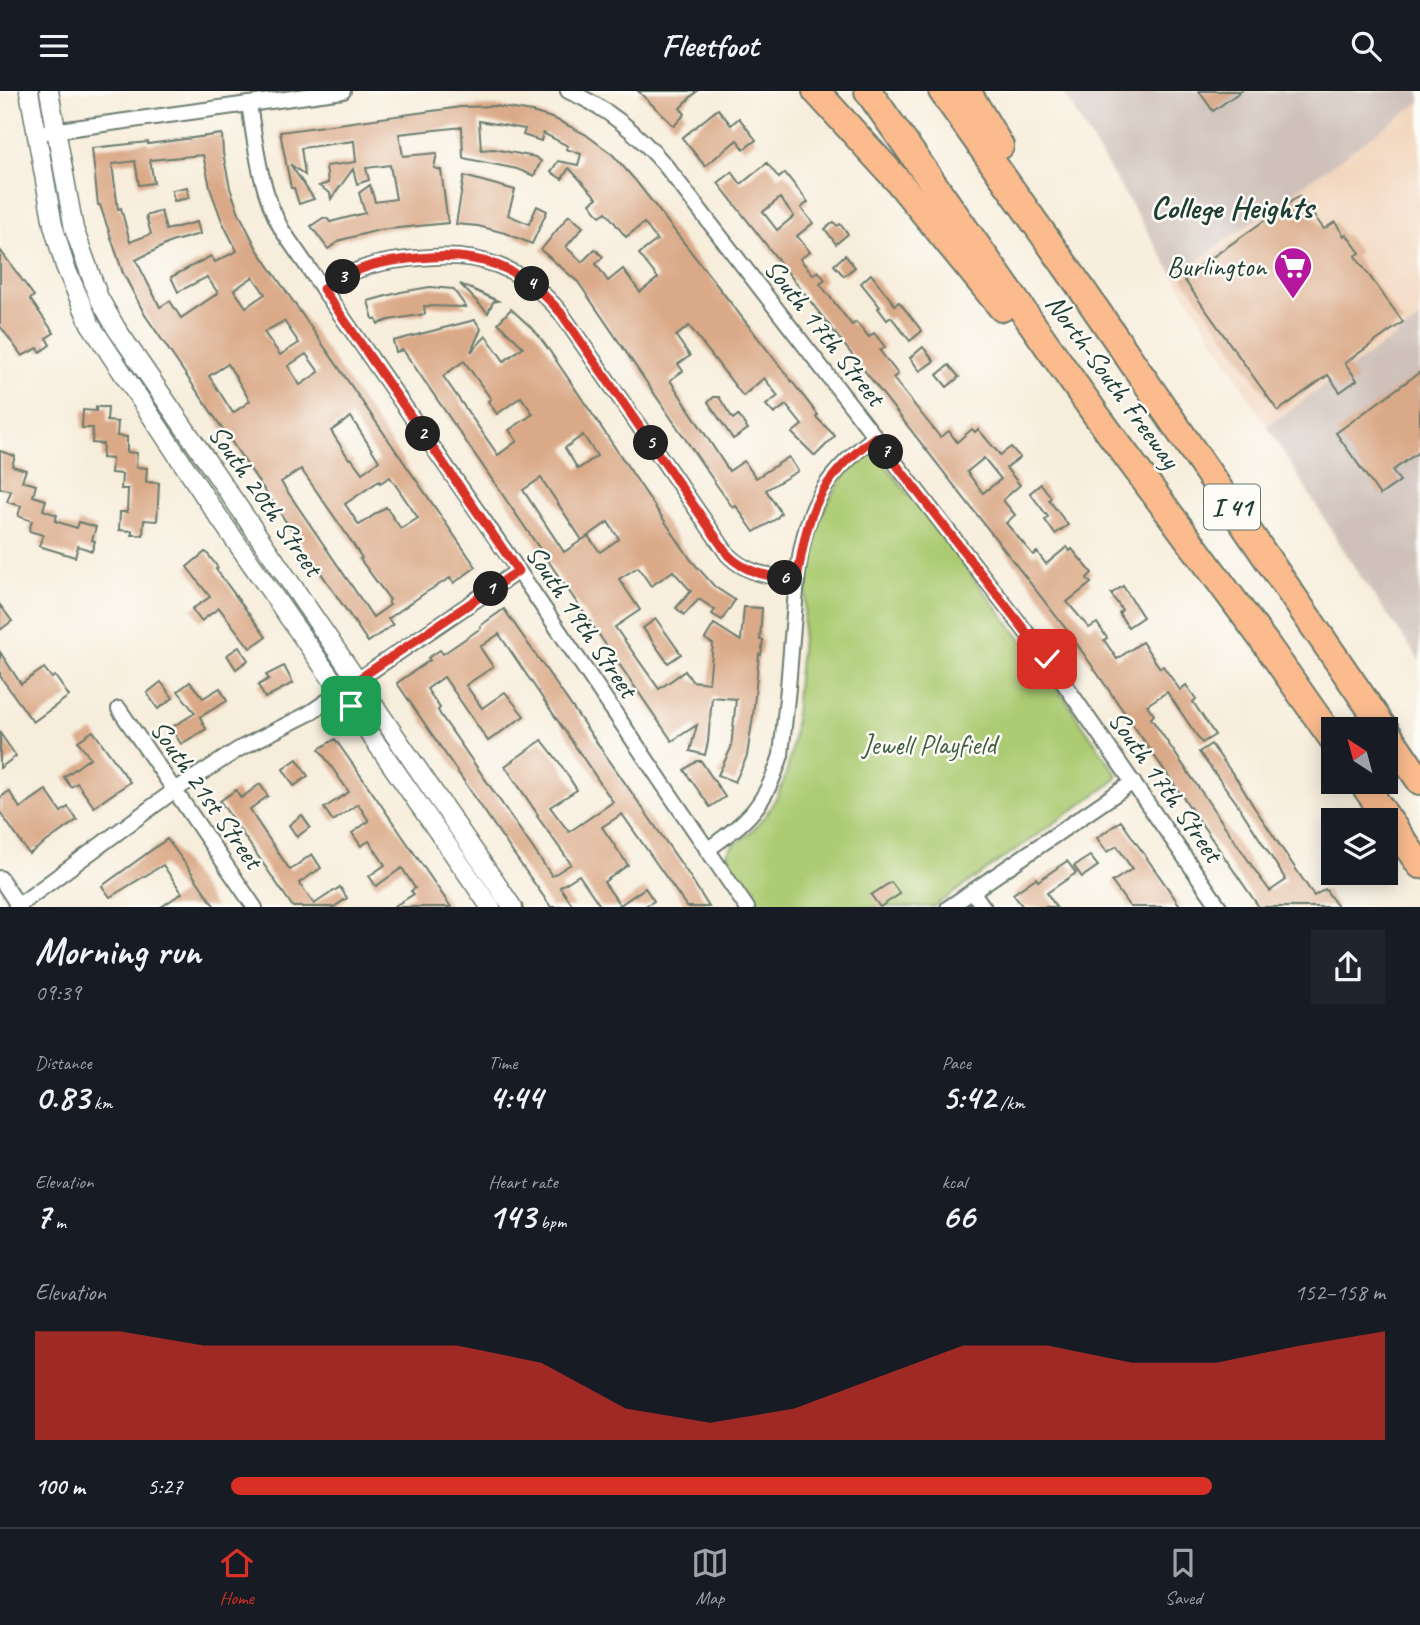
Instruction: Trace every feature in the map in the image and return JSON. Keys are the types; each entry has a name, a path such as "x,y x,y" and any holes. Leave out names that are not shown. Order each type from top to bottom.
{"highway":[{"path":"817,91 898,181 1097,416"},
{"name":"North-South Freeway","path":"868,91 1097,416 1321,722"},
{"name":"North-South Freeway","path":"942,91 1376,717"},
{"path":"967,91 1079,285"},
{"name":"North-South Freeway","path":"1398,749 1420,781"},
{"path":"1371,795 1420,865"}],"street":[{"name":"South 20th Street","path":"29,91 48,204 58,245 90,324 211,506 490,907"},
{"name":"South 20th Street","path":"49,91 74,229 99,298 116,328 512,907"},
{"path":"38,133 343,91"},
{"name":"South 17th Street","path":"568,91 598,105 624,123 665,165 1047,659 1219,907"},
{"name":"South 19th Street","path":"249,104 258,163 267,199 282,230 746,907"},
{"path":"323,289 372,264 429,257 473,257 514,272 545,295 561,313 728,555 737,564 757,574 797,580"},
{"path":"707,850 751,816 773,780 783,744 797,580 805,531 821,493 847,461 875,437"},
{"path":"0,878 18,907 175,790 229,755 308,713 518,571"},
{"name":"South 21st Street","path":"119,709 254,907"},
{"path":"949,907 1133,782"},
{"path":"972,891 983,907"}],"shaded area":[{"path":"1062,91 1420,91 1420,102 1175,277"},
{"path":"1420,102 1420,319 1267,426 1175,277"},
{"path":"1420,319 1420,661 1358,573 1267,426"}],"green space":[{"name":"Jewell Playfield","path":"877,454 1042,666 1118,776 1112,783 933,907 760,907 727,859 728,851 765,816 783,783 789,764 812,540 816,529 828,502 845,475 866,457"}],"building":[{"path":"638,91 697,91 680,108 685,114 674,126"},
{"path":"1199,91 1241,91 1213,111"},
{"path":"495,106 555,119 585,134 613,155 818,415 816,417 835,436 815,456 792,433 802,425 786,405 774,414 766,405 778,396 764,378 743,396 689,326 676,336 690,356 678,364 683,371 670,380 729,471 744,461 756,478 789,457 798,471 766,490 781,513 776,519 754,532 736,506 733,508 578,282 541,250 569,215 583,227 566,247 582,262 595,249 603,257 596,264 608,281 623,269 640,292 658,278 639,254 657,240 644,223 626,237 606,212 600,216 590,203 597,198 569,168 562,179 551,172 558,161 578,165 581,154 566,149 568,146 543,133 541,141 523,135 525,129 479,121 481,150 494,149 535,157 541,161 534,176 517,169 463,158 462,127 399,134 403,156 437,153 434,168 441,170 448,223 379,230 341,240 328,249 311,226 323,218 330,222 365,213 359,193 370,185 375,202 396,199 390,165 366,168 369,180 357,184 353,169 331,199 330,193 319,186 328,183 326,166 356,162 354,141 301,148 305,175 290,164 314,199 299,204 294,188 291,188 280,132 461,107"},
{"path":"718,109 731,125 739,118 756,140 744,149 737,140 705,166 682,138"},
{"path":"222,134 230,188 257,249 476,567 454,583 450,578 425,593 388,619 393,625 368,642 145,315 123,273 98,205 92,148","holes":["203,155 211,191 237,251 215,262 211,256 171,277 178,292 207,277 218,293 181,318 170,301 160,307 136,260 171,242 200,234 197,222 166,230 161,211 146,216 151,234 130,242 121,208 118,209 112,164 135,161 139,185 154,183 150,160","253,277 265,294 246,307 234,290","284,321 299,343 280,355 264,332","306,354 319,372 300,385 288,366","228,364 250,401 233,413 209,376","351,417 379,461 362,473 351,458 349,459 331,431","301,469 390,600 390,605 373,617 281,482","390,477 418,518 401,529 386,507 359,525 345,504 379,481 380,483"]},
{"path":"767,163 779,178 785,173 808,202 801,208 813,223 797,236 810,252 800,259 813,275 818,271 825,280 820,284 852,325 856,322 869,337 874,333 885,347 880,351 898,374 893,378 940,437 949,431 957,442 972,429 975,432 978,429 1000,455 1011,447 1020,457 1006,468 1020,485 1003,500 1015,515 1006,523 1033,555 1037,552 1046,564 1067,547 1070,551 1072,549 1092,573 1087,578 1091,583 1067,602 1089,628 1097,623 1107,638 1104,640 1117,659 1142,642 1180,690 1186,685 1196,699 1193,702 1215,735 1202,743 1167,692 1147,705 1154,715 1151,718 1270,891 1286,880 1236,802 1199,752 1211,744 1314,896 1325,889 1338,907 1259,907 1070,634 718,183 732,172 741,184","holes":["780,198 794,216 777,230 763,212","984,458 1001,479 983,493 967,472"]},
{"path":"464,176 515,190 508,215 529,224 537,206 547,211 532,244 505,233 456,224"},
{"path":"187,187 189,198 174,201 172,190"},
{"name":"Burlington","path":"1299,196 1324,229 1335,222 1344,236 1346,234 1360,253 1355,256 1403,322 1345,363 1357,380 1340,392 1328,375 1278,411 1183,278"},
{"path":"834,222 837,226 840,224 848,234 836,244 825,229"},
{"path":"0,250 34,296 30,299 54,333 46,338 50,345 40,352 38,348 22,356 0,326"},
{"path":"845,255 855,267 844,276 834,265"},
{"path":"871,274 895,305 899,302 922,331 910,341 891,317 887,320 861,283"},
{"path":"460,284 498,301 493,302 488,313"},
{"path":"430,287 453,289 466,307 424,306 425,314 378,324 376,319 373,319 368,301"},
{"path":"511,309 535,331 549,350 691,560 715,587 735,600 722,620 712,614 715,610 699,599 684,615 676,608 691,591 673,571 651,586 638,567 619,579 640,610 615,627 659,689 685,671 692,681 709,683 713,644 705,639 714,624 741,641 744,607 762,608 760,640 763,640 747,756 735,782 718,775 731,748 736,699 712,697 705,755 690,751 697,725 672,741 403,350 396,352 393,341 475,320 481,329 471,352 486,336 504,361 523,347 498,323","holes":["464,361 491,399 488,401 497,414 521,397 533,414 509,430 517,441 498,455 443,376","583,435 597,456 578,469 565,448","541,478 582,540 564,552 523,490","608,522 619,539 600,552 588,536 582,540"]},
{"path":"923,347 934,361 920,371 910,358"},
{"path":"949,365 959,377 947,387 937,375"},
{"path":"1420,372 1420,451 1392,471 1400,481 1380,495 1336,433"},
{"path":"719,397 733,419 738,415 748,429 733,439 708,402"},
{"path":"96,407 108,407 107,421 118,422 117,436 127,437 127,452 137,453 136,467 147,468 146,482 159,483 157,521 144,520 143,535 132,535 132,531 119,530 120,512 127,512 128,489 121,489 122,474 111,473 112,459 102,458 103,444 92,443 93,428 82,428 83,410 96,411"},
{"path":"0,451 15,456 12,466 26,470 22,481 36,485 33,496 46,500 43,510 57,515 55,521 77,528 79,522 96,527 92,551 78,546 75,557 39,546 43,535 29,531 32,521 18,516 21,506 7,502 11,491 0,488"},
{"path":"1041,484 1051,497 1049,500 1068,525 1055,534 1045,520 1048,517 1030,493"},
{"path":"205,552 266,637 250,648 219,608 201,621 192,609 210,597 187,567"},
{"path":"1123,586 1143,617 1128,627 1119,613 1122,610 1111,594"},
{"path":"0,605 12,621 0,630"},
{"path":"504,609 709,907 687,907 622,814 602,827 628,865 604,882 620,905 645,888 654,901 644,907 601,907 579,875 560,887 574,907 551,907 397,683 430,660 428,658 440,650 443,654 481,628 480,626","holes":["499,634 613,802 569,832 550,807 577,790 542,740 505,766 571,864 552,876 440,714 440,708 427,689 444,677 488,741 524,716 505,692 482,708 466,685 493,667 480,647"]},
{"path":"656,619 681,654 668,663 643,628"},
{"path":"239,647 248,660 236,669 227,655"},
{"path":"0,652 21,684 44,668 52,678 55,676 69,696 33,722 0,676"},
{"path":"284,666 293,683 265,698 258,685 269,679 266,675"},
{"path":"161,682 173,698 158,709 147,693"},
{"path":"190,682 203,698 220,688 227,701 200,717 206,729 181,744 171,728 195,713 178,691"},
{"path":"93,731 130,782 94,807 77,783 71,787 64,777 90,758 78,741"},
{"path":"0,733 16,756 0,768"},
{"path":"335,739 451,907 393,907 414,894 411,891 415,888 402,868 376,886 369,876 385,865 369,841 361,846 352,833 369,821 358,804 333,821 324,808 349,792 319,749"},
{"path":"297,759 308,776 294,786 283,769"},
{"path":"701,761 725,797 710,807 684,770"},
{"path":"260,784 268,796 250,809 255,818 290,870 312,854 321,868 299,883 314,904 340,887 347,898 334,907 293,907 220,801 236,790 241,798"},
{"path":"46,790 61,812 68,807 77,820 29,854 0,812 0,798 9,791 20,808"},
{"path":"302,815 310,827 297,837 289,825"},
{"path":"1121,821 1181,907 1130,907 1112,882 1132,869 1117,846 1107,852 1097,838"},
{"path":"167,839 215,907 161,907 182,893 163,865 110,897 102,886"},
{"path":"1090,856 1098,866 1082,877 1074,866"},
{"path":"1067,861 1076,873 1047,893 1056,907 1023,907 1013,894"},
{"path":"891,882 900,894 880,907 871,895"}],"place":[{"name":"Burlington","path":"1293,300"}],"district":[{"name":"College Heights","path":"1232,207"}],"route":[{"path":"351,706 341,691 518,571 323,289 372,264 429,257 473,257 492,262 531,282 545,295 561,313 728,555 737,564 757,574 797,580 805,531 821,493 847,461 875,437 1047,659"}]}
